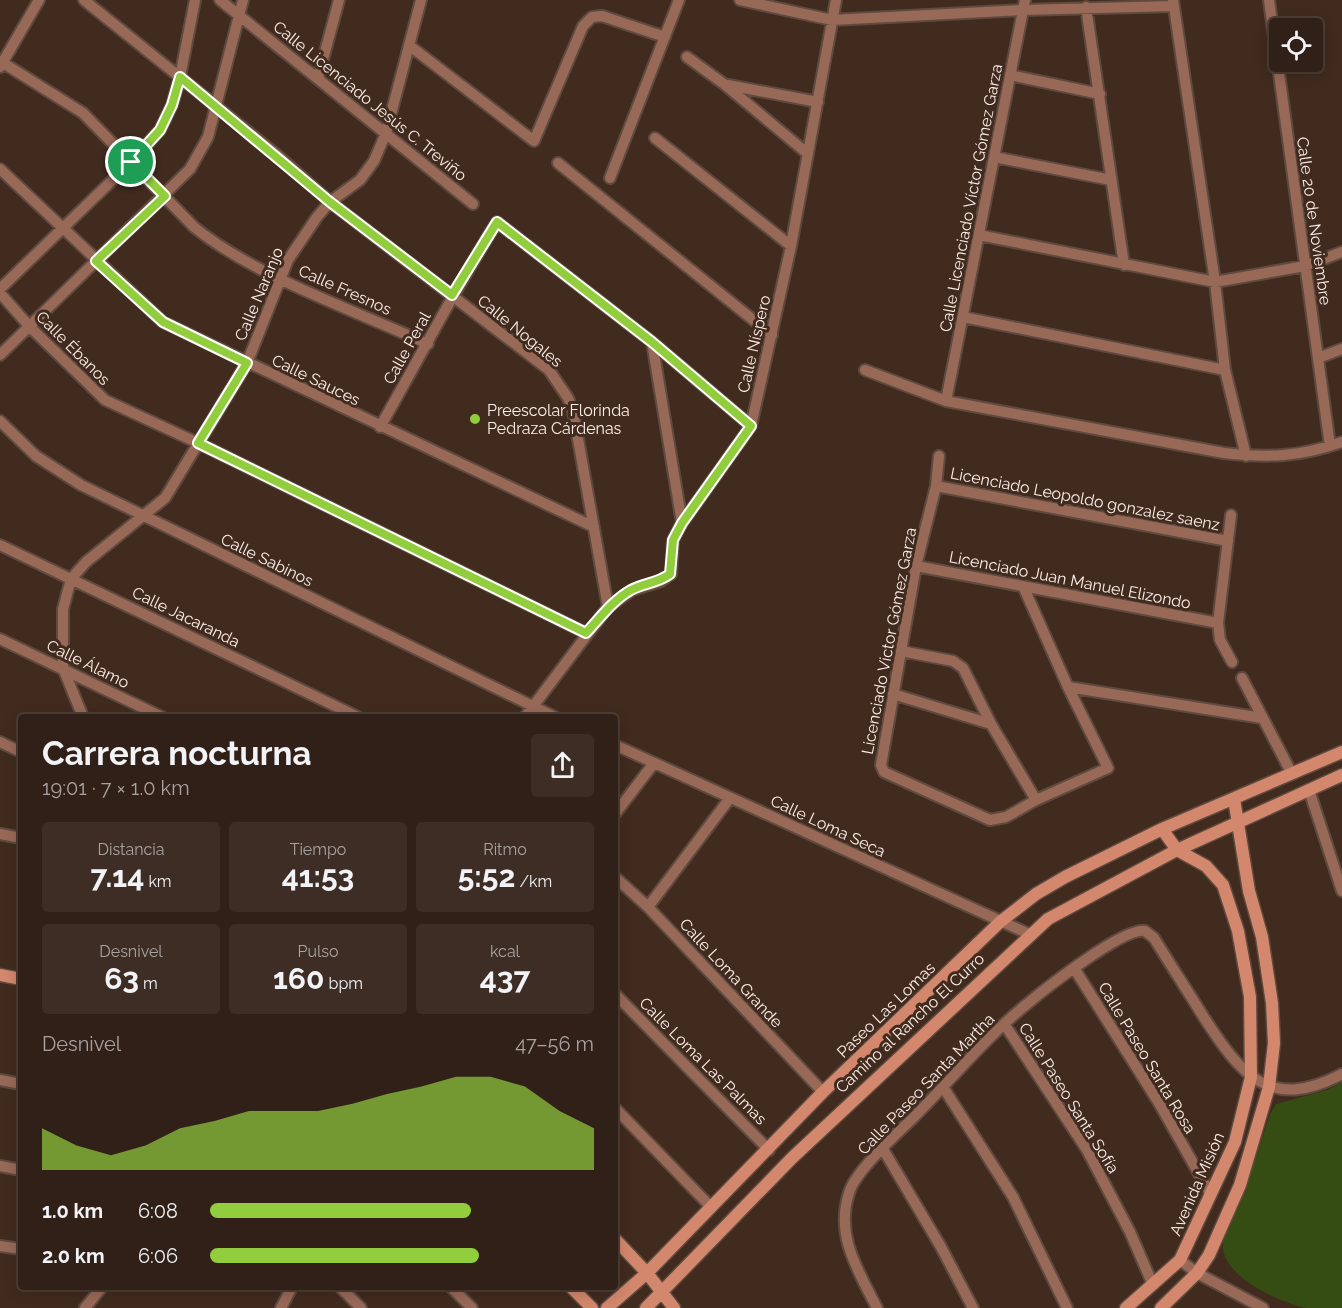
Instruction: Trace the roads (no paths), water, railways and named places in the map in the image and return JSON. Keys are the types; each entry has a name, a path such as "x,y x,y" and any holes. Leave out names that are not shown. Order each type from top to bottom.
{"street":[{"path":"1,64 39,0"},
{"name":"Calle Nogales","path":"84,0 330,202 549,370 568,398 609,607"},
{"path":"0,291 131,162 160,130 172,105 180,77 195,0"},
{"name":"Calle Licenciado Jesús C. Treviño","path":"220,0 473,204"},
{"path":"0,355 165,196 199,156 218,108 243,0"},
{"path":"318,78 339,0"},
{"name":"Calle Naranjo","path":"82,714 63,668 63,609 71,579 86,562 165,498 247,363 297,244 330,202 360,180 374,161 386,133 421,0"},
{"path":"610,178 680,0"},
{"path":"740,0 832,20 1024,5 1086,7 1173,3 1215,282 1225,370 1246,456"},
{"name":"Calle Níspero","path":"527,714 586,633 609,607 632,590 661,581 670,574 673,540 682,523 751,426 790,246 836,0"},
{"name":"Calle 20 de Noviembre","path":"1269,0 1330,446"},
{"name":"Calle Licenciado Víctor Gómez Garza","path":"946,401 1024,5"},
{"path":"1086,7 1124,265"},
{"path":"410,46 534,141 583,26 588,20 602,16 665,37"},
{"path":"687,57 724,84 808,154"},
{"name":"Calle Fresnos","path":"1,64 83,113 215,244 281,278 428,344"},
{"path":"1010,75 1100,94"},
{"path":"724,84 818,102"},
{"path":"655,138 790,246"},
{"path":"994,157 1111,180"},
{"path":"558,163 772,335"},
{"name":"Calle Sauces","path":"0,170 163,322 594,527"},
{"name":"Calle Peral","path":"380,427 428,344 452,295 497,222 652,342"},
{"path":"979,235 1215,282 1305,266 1342,252"},
{"name":"Calle Ébanos","path":"0,291 29,326 105,400 198,443 586,633"},
{"path":"963,317 1225,370"},
{"path":"652,342 751,426"},
{"path":"652,342 682,523"},
{"path":"1318,358 1342,349"},
{"path":"865,370 946,401 1246,456 1296,456 1342,442"},
{"name":"Calle Sabinos","path":"0,421 56,471 533,707"},
{"name":"Licenciado Victor Gómez Garza","path":"939,456 936,486 916,566 881,756 884,772 990,820 1006,817 1036,800"},
{"name":"Licenciado Leopoldo gonzalez saenz","path":"936,486 1228,541"},
{"path":"1231,515 1218,623 1220,640 1232,662"},
{"name":"Calle Jacaranda","path":"0,545 352,714"},
{"name":"Licenciado Juan Manuel Elizondo","path":"916,566 1218,623"},
{"path":"901,651 953,661 963,668 991,724 1036,800 1108,768 1068,687 1023,586"},
{"name":"Calle Álamo","path":"0,639 156,714"},
{"path":"1242,678 1292,774"},
{"path":"1068,687 1263,718"},
{"path":"893,694 991,724"},
{"path":"533,707 548,714"},
{"path":"0,741 18,750"},
{"name":"Calle Loma Seca","path":"618,746 1029,934"},
{"name":"Paseo Las Lomas","path":"607,1308 647,1273 710,1206 770,1150 823,1092 1000,922 1036,894 1065,877 1162,829 1342,752"},
{"path":"618,810 654,763"},
{"name":"Camino al Rancho El Curro","path":"646,1308 792,1158 1029,934 1048,919 1177,849 1342,775"},
{"path":"1274,782 1281,802"},
{"path":"1309,790 1338,865 1342,891"},
{"path":"648,907 730,798"},
{"path":"1161,1308 1197,1273 1240,1185 1269,1087 1274,1043 1272,1003 1263,937 1249,891 1234,799"},
{"name":"Avenida Misión","path":"1126,1308 1180,1260 1235,1142 1251,1077 1250,998 1238,931 1223,885 1206,866 1177,849 1162,829"},
{"path":"0,834 18,837"},
{"name":"Calle Loma Grande","path":"618,880 648,907 823,1092"},
{"name":"Calle Paseo Santa Martha","path":"877,1308 847,1248 843,1222 849,1190 882,1149 1025,1005 1074,968 1132,932 1145,931 1154,938 1230,1057 1251,1077"},
{"name":"Calle Paseo Santa Rosa","path":"1074,968 1160,1103 1211,1196"},
{"path":"0,975 18,978"},
{"name":"Calle Loma Las Palmas","path":"618,997 770,1150"},
{"name":"Calle Paseo Santa Sofía","path":"1005,1025 1087,1150 1130,1232 1153,1285"},
{"path":"1251,1077 1269,1087 1307,1088 1324,1084 1342,1074"},
{"path":"0,1080 18,1083"},
{"path":"943,1087 1013,1197 1067,1308"},
{"path":"618,1111 710,1206"},
{"path":"882,1149 941,1246 973,1308"},
{"path":"0,1166 18,1169"},
{"path":"618,1242 647,1273 674,1308"},
{"path":"0,1246 18,1249"},
{"path":"1180,1260 1197,1273 1260,1307"},
{"path":"85,1308 100,1290"},
{"path":"281,1308 290,1290"},
{"path":"343,1290 361,1308"},
{"path":"454,1290 472,1308"},
{"path":"574,1290 592,1308"}],"place":[{"name":"Preescolar Florinda Pedraza Cárdenas","path":"475,419"}]}
